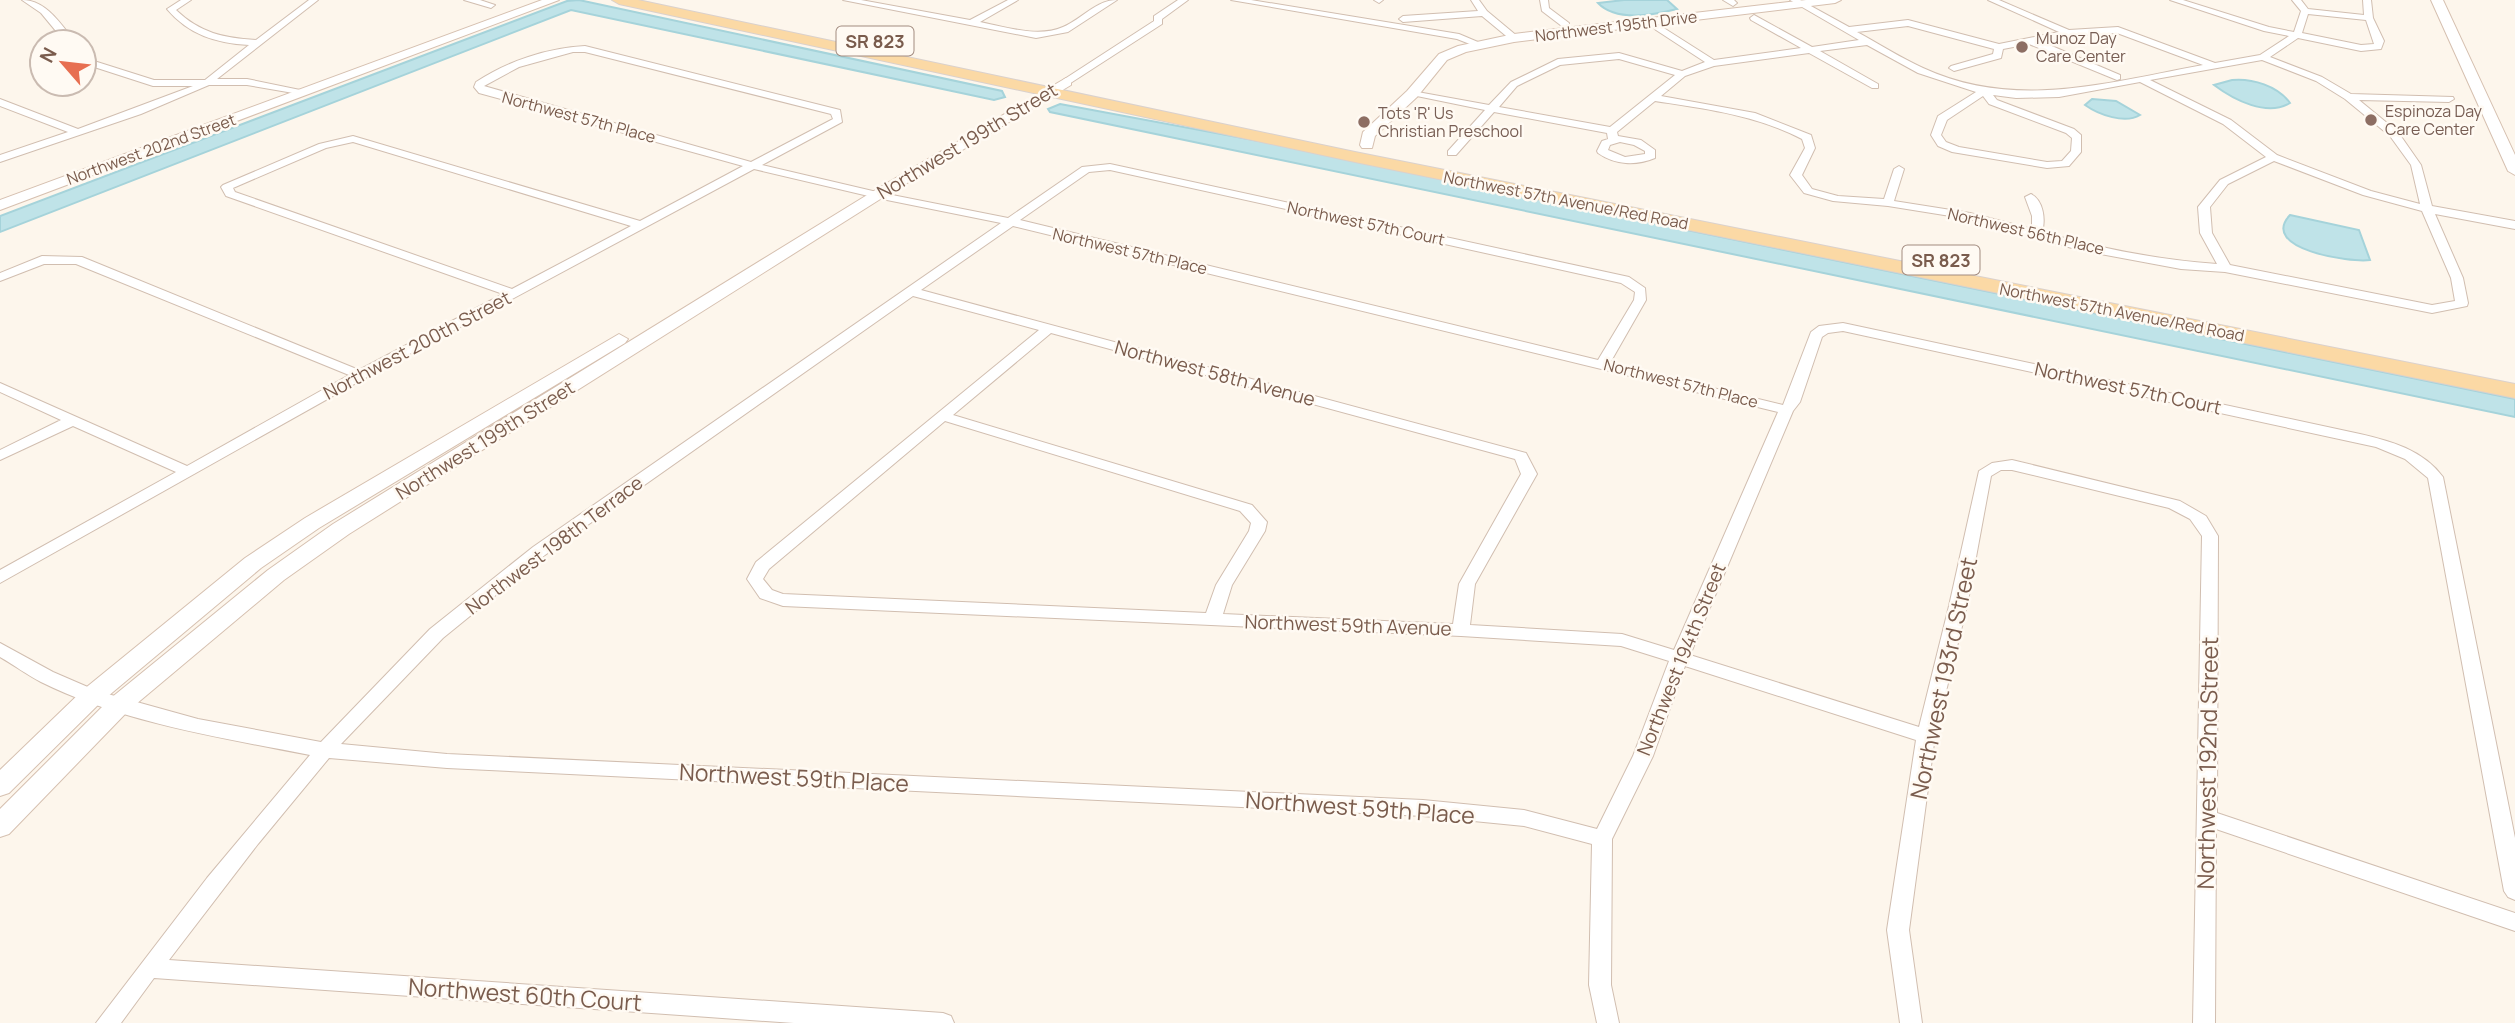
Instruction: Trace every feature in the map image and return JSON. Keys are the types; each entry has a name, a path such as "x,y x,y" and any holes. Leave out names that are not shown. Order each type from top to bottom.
{"main road":[{"name":"Northwest 57th Avenue/Red Road","path":"619,0 1046,90 2515,375"},
{"name":"Northwest 57th Avenue/Red Road","path":"681,0 1066,82 1361,151 2515,391"}],"street":[{"path":"26,0 44,11 58,28"},
{"path":"187,0 171,9 184,23 214,40 257,43"},
{"path":"205,84 314,0"},
{"path":"468,0 491,5"},
{"name":"Northwest 202nd Street","path":"301,93 303,89 532,0"},
{"name":"Northwest 202nd Street","path":"0,205 553,0"},
{"path":"847,0 1026,34 1047,35 1065,30 1114,0"},
{"path":"893,9 910,0"},
{"path":"970,24 1014,0"},
{"path":"1066,82 1159,22 1157,18 1184,0"},
{"path":"1235,0 1459,37 1480,45"},
{"path":"1475,0 1484,13 1514,38"},
{"path":"1544,0 1545,9 1566,24"},
{"name":"Northwest 195th Drive","path":"1361,151 1368,135 1480,45 1514,38 1798,2 1835,0"},
{"path":"1992,0 2068,33"},
{"path":"2174,0 2267,29 2361,48 2378,47 2379,41 2369,18 2367,0"},
{"path":"2296,0 2305,10 2369,18"},
{"path":"2437,0 2515,171"},
{"path":"1798,2 1921,71 1984,91 2016,95 2059,94 2144,81 2263,57 2297,35 2305,10"},
{"path":"1403,19 1484,13"},
{"path":"1754,18 1875,86"},
{"path":"1848,30 1908,23 1998,47 2068,33 2118,30 2213,65"},
{"path":"1659,28 1712,63"},
{"path":"2031,41 2117,77"},
{"path":"1419,95 1613,135 1682,74 1712,63 1868,42"},
{"path":"1954,68 1998,56 1998,47"},
{"name":"Northwest 57th Place","path":"838,120 836,112 585,49 547,54 479,84 483,91 753,166 871,194 1012,222 1603,363 1786,410"},
{"path":"1452,153 1489,108 1514,84 1558,62 1619,56 1682,74"},
{"path":"2263,57 2319,79 2349,97 2394,134 2416,165 2427,209"},
{"path":"98,65 153,83 230,87 285,99"},
{"path":"0,159 79,133 220,80 266,84 301,93"},
{"path":"230,87 241,81"},
{"path":"2144,81 2227,122 2273,157 2367,193 2427,209 2515,225"},
{"name":"Northwest 199th Street","path":"0,786 92,696 253,564 312,523 1046,90 1066,82"},
{"path":"251,90 266,84"},
{"path":"1984,91 1993,102 2070,131 2077,136 2076,152 2064,164 2047,165 1956,150 1942,144 1936,135 1942,118 1984,91"},
{"path":"2349,97 2449,99"},
{"name":"Northwest 56th Place","path":"1653,98 1734,111 1787,125 1807,136 1810,148 1796,175 1808,191 1837,199 1888,203 1970,216 2080,246 2181,265 2225,268 2432,309 2462,303 2457,278 2427,209"},
{"path":"0,102 79,133"},
{"name":"Northwest 200th Street","path":"0,577 360,375 838,120"},
{"path":"513,293 230,194 227,187 323,146 344,140 361,140 642,225"},
{"path":"2225,268 2206,233 2204,207 2224,182 2273,157"},
{"name":"Northwest 198th Terrace","path":"107,1023 211,885 323,750 407,661 539,551 1076,175 1092,167"},
{"name":"Northwest 57th Court","path":"1092,167 1124,170 1625,280 1642,291 1640,300 1603,363"},
{"path":"1888,203 1899,169"},
{"name":"Northwest 199th Street","path":"0,825 120,704 276,575 341,529 871,194"},
{"path":"2031,197 2040,223 2035,234"},
{"path":"0,277 42,260 78,260 360,375"},
{"name":"Northwest 58th Avenue","path":"910,291 1521,456 1529,474 1467,584 1461,630"},
{"path":"943,415 1050,327"},
{"name":"Northwest 57th Court","path":"1843,327 2360,438 2412,456 2427,466 2435,477 2515,891"},
{"name":"Northwest 194th Street","path":"1608,1023 1600,985 1602,839 1643,756 1679,659 1786,410 1793,402 1816,335 1824,329 1843,327"},
{"path":"0,387 188,472"},
{"path":"943,415 1246,508 1259,522 1257,531 1224,585 1212,620"},
{"name":"Northwest 59th Avenue","path":"943,415 762,566 755,579 759,589 766,596 783,600 1461,630 1622,640 1926,736"},
{"path":"0,456 71,421"},
{"name":"Northwest 192nd Street","path":"1997,467 2012,465 2190,510 2206,524 2210,536 2204,1023"},
{"name":"Northwest 193rd Street","path":"1911,1023 1898,930 1926,736 1958,606 1984,474 1997,467"},
{"name":"Northwest 59th Place","path":"0,649 47,677 92,696 198,726 323,750 447,761 1423,808 1524,818 1602,839"},
{"path":"2206,817 2515,922"},
{"name":"Northwest 60th Court","path":"149,968 943,1023"}],"water":[{"path":"579,0 1002,91 1005,97 994,100 571,10 0,232 0,216 567,1"},
{"path":"1667,0 1677,9 1647,15 1625,15 1606,9 1598,3"},
{"path":"2232,80 2264,84 2279,92 2290,103 2271,108 2251,105 2214,85"},
{"path":"2092,99 2116,101 2140,115 2127,119 2105,115 2085,105"},
{"path":"1060,104 1334,155 1569,206 2515,399 2515,417 1050,112 1048,109"},
{"path":"2290,215 2359,230 2370,260 2328,256 2296,245 2286,237 2283,227"}],"place":[{"name":"Munoz Day Care Center","path":"2022,47"},
{"name":"Espinoza Day Care Center","path":"2371,120"},
{"name":"Tots 'R' Us Christian Preschool","path":"1364,122"}]}
